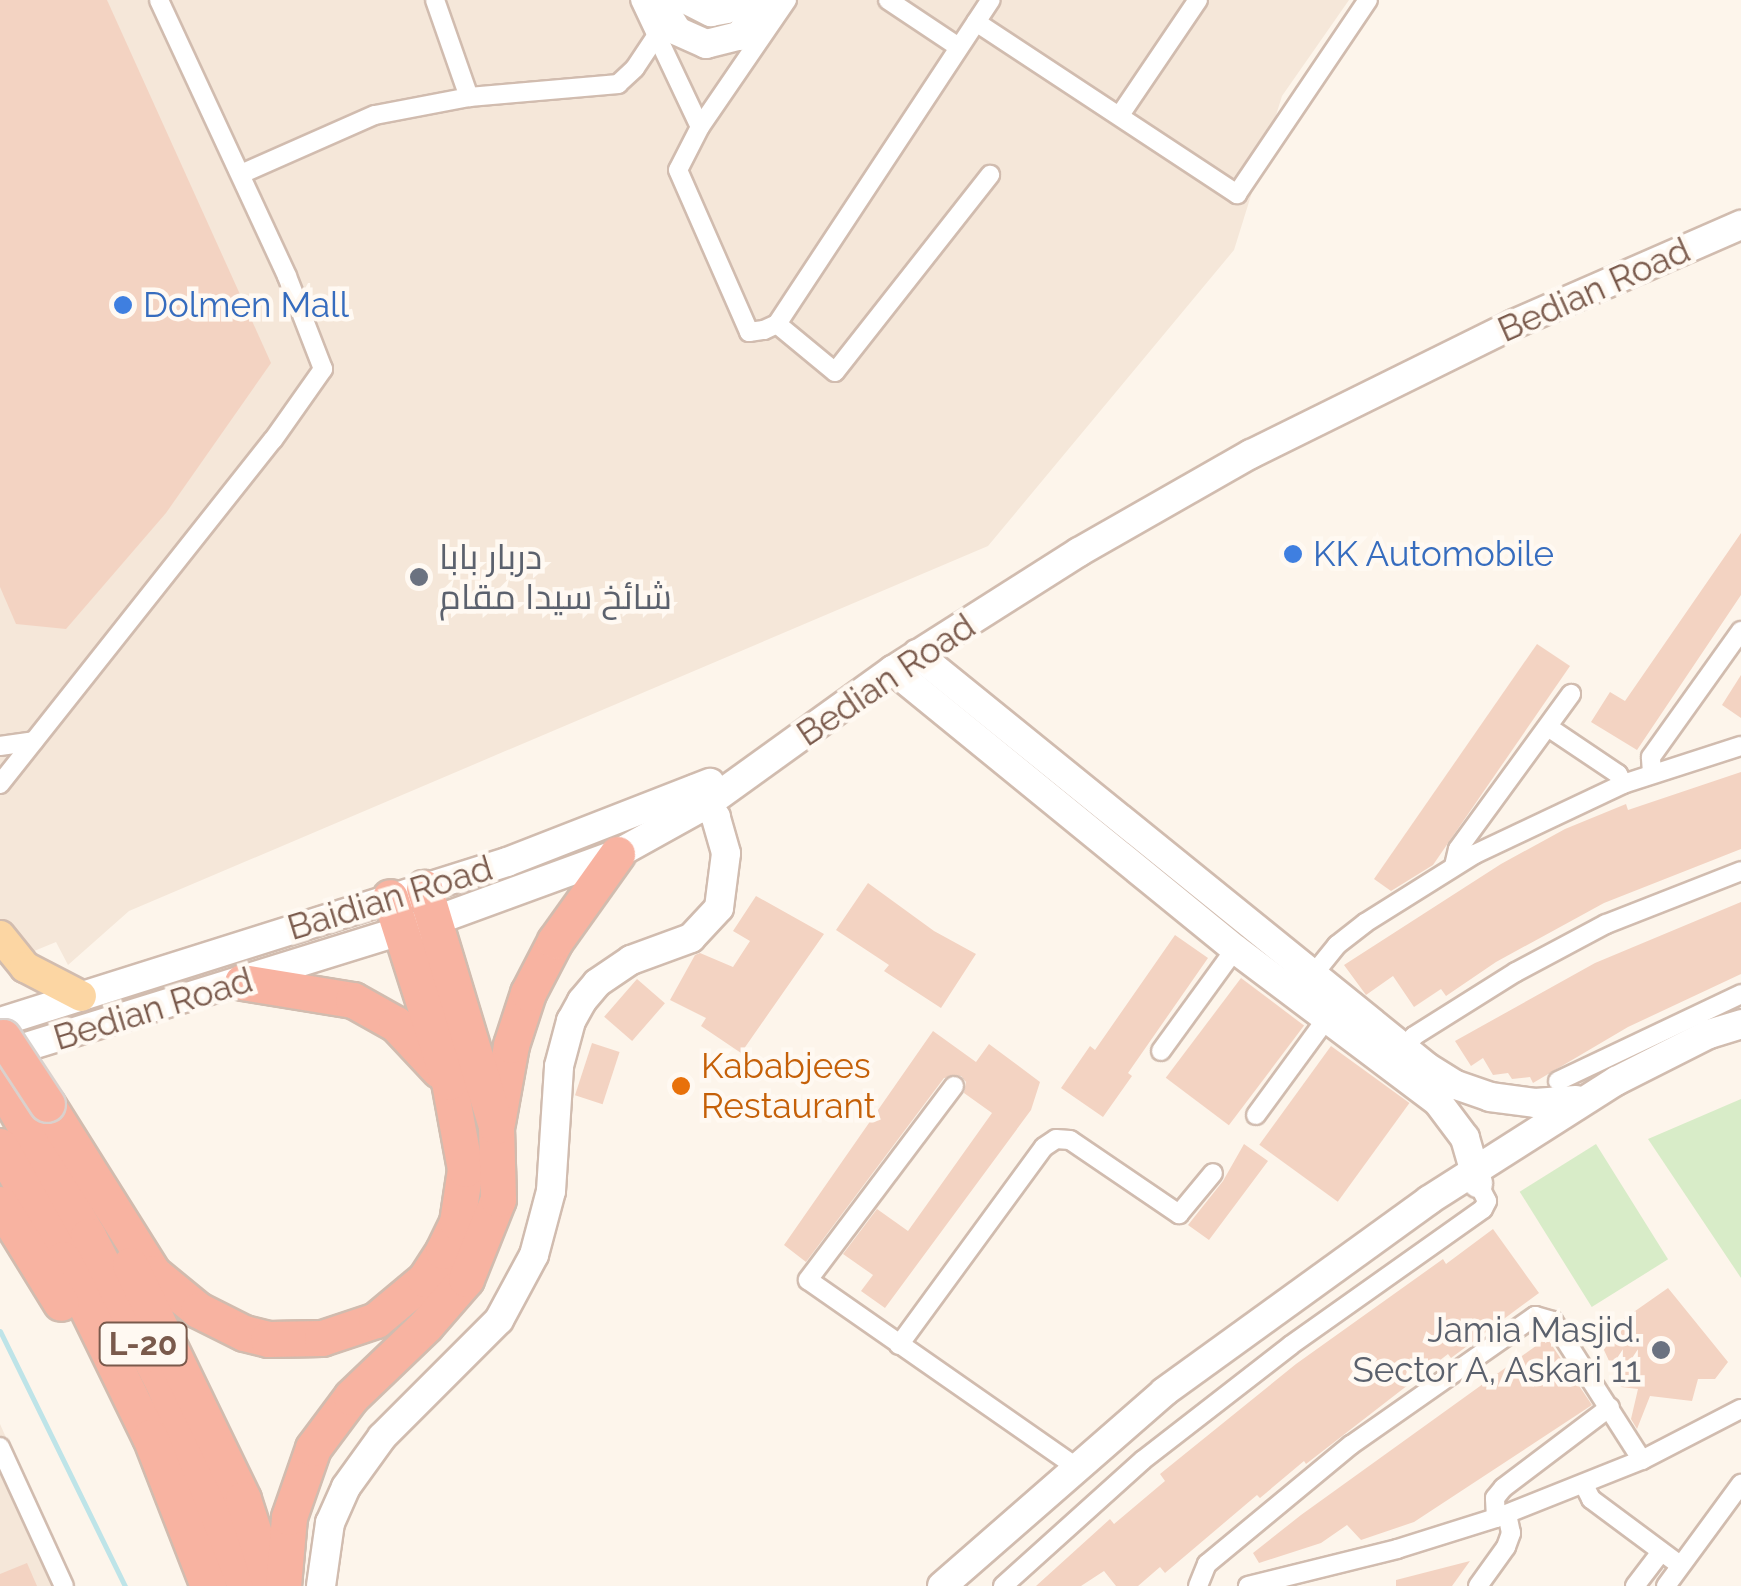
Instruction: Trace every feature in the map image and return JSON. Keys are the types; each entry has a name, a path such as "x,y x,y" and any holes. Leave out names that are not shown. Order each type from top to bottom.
{"highway":[{"path":"282,1586 288,1517 313,1448 351,1397 452,1297 477,1258 498,1199 496,1126 506,1067 528,993 555,942 631,847"},
{"path":"390,897 420,914 496,1126"},
{"path":"5,1024 33,1108 98,1190 153,1273 198,1310 244,1333 268,1338 322,1338 350,1330 403,1301 425,1280 456,1222 466,1169 420,914"},
{"path":"242,982 353,1000 396,1024 449,1082"},
{"name":"L-20","path":"0,1082 33,1108 163,1383 245,1586"},
{"name":"L-20","path":"0,1146 63,1260 150,1437 208,1586"},
{"path":"98,1190 243,1499 271,1586"},
{"path":"0,1204 94,1360 150,1437"}],"main road":[{"path":"0,936 24,968 81,996"}],"street":[{"path":"0,784 274,440 323,369 241,174 158,0"},
{"path":"435,0 469,97"},
{"path":"640,0 670,11 684,36 706,44 734,39 767,0"},
{"path":"787,0 750,19 678,170 749,332 778,324 991,0"},
{"path":"888,0 958,46"},
{"path":"1120,115 1198,0"},
{"path":"976,22 1237,194 1368,0"},
{"path":"241,174 375,115 469,97 618,84 670,11"},
{"path":"670,11 700,127"},
{"path":"778,324 834,372 990,175"},
{"name":"Bedian Road","path":"0,1056 242,982 420,914 631,847 692,800 759,767 917,654 1079,552 1251,454 1514,324 1741,225"},
{"path":"1652,773 1651,757 1741,631"},
{"path":"917,654 1130,842 1228,942 1327,1018 1421,1076 1479,1094 1536,1125 1741,1040"},
{"path":"893,670 1130,842 1238,913 1404,1049 1458,1126 1486,1201 1483,1209 1291,1345 1173,1437 1039,1550 1004,1586"},
{"path":"1454,866 1454,856 1571,694"},
{"path":"1548,726 1618,774 1624,784"},
{"path":"0,746 34,742"},
{"path":"1312,976 1337,946 1365,923 1454,866 1624,784 1741,746"},
{"path":"692,800 708,843 726,871"},
{"path":"322,1586 330,1523 346,1486 382,1437 498,1320 534,1256 551,1191 559,1066 566,1036 582,1000 597,983 632,960 692,938 719,908 726,871 724,840 692,800"},
{"name":"Baidian Road","path":"420,914 507,862 692,800"},
{"path":"631,847 685,834 708,843"},
{"path":"1404,1049 1414,1036 1516,972 1606,924 1741,871"},
{"name":"Baidian Road","path":"5,1024 390,897"},
{"path":"1161,1051 1228,942 1238,913"},
{"path":"1558,1081 1741,994"},
{"path":"1256,1116 1327,1018"},
{"path":"960,1586 1107,1458 1237,1353 1476,1177 1536,1125 1709,1034 1741,1024"},
{"path":"954,1086 808,1280 1078,1468"},
{"path":"899,1345 1034,1161 1056,1139 1070,1140 1179,1214 1213,1173"},
{"path":"942,1586 1230,1342 1476,1177"},
{"path":"1198,1586 1207,1564 1351,1446 1529,1318 1542,1315 1552,1320 1642,1460"},
{"path":"1478,1586 1506,1547 1510,1533 1495,1498 1610,1407"},
{"path":"1248,1586 1396,1549 1501,1516 1642,1460 1741,1410"},
{"path":"0,1447 64,1586"},
{"path":"1584,1485 1591,1500 1680,1565"},
{"path":"1666,1586 1740,1490"},
{"path":"1635,1586 1661,1552"}],"shaded area":[{"path":"0,0 1349,0 1282,96 1234,250 988,546 129,911 68,965 56,942 0,965"},
{"path":"0,1424 72,1586 0,1586"}],"green space":[{"path":"1741,1099 1741,1278 1648,1139"},
{"path":"1596,1144 1668,1259 1592,1307 1520,1192"}],"building":[{"name":"Dolmen Mall","path":"0,0 107,0 271,363 166,513 66,629 16,624 0,587"},
{"path":"1741,533 1741,595 1637,750 1591,722 1610,692 1625,701"},
{"path":"1537,644 1570,666 1433,865 1391,891 1374,879"},
{"path":"1741,675 1741,718 1722,705"},
{"path":"1741,772 1741,849 1604,903 1496,962 1446,996 1441,989 1414,1007 1393,976 1366,995 1344,965 1501,864 1565,829 1626,804 1628,810"},
{"path":"868,883 934,931 976,954 941,1008 884,971 889,965 836,930"},
{"path":"756,896 824,934 741,1053 701,1026 706,1018 670,1000 695,955 700,953 733,967 750,941 733,931"},
{"path":"1741,902 1741,974 1628,1027 1533,1083 1530,1077 1493,1075 1483,1058 1471,1066 1455,1041 1595,963"},
{"path":"1175,935 1208,958 1128,1073 1132,1076 1103,1117 1061,1088 1090,1046 1095,1050"},
{"path":"1241,978 1304,1026 1229,1125 1166,1078"},
{"path":"637,979 665,1003 632,1041 604,1017"},
{"path":"933,1031 976,1062 989,1044 1040,1082 1031,1110 885,1308 861,1291 873,1275 843,1254 877,1209 908,1231 992,1113 964,1093 966,1082 961,1076 944,1078 806,1262 784,1245"},
{"path":"592,1043 620,1052 603,1104 575,1095"},
{"path":"1331,1046 1409,1103 1338,1202 1259,1145"},
{"path":"1244,1144 1268,1161 1209,1240 1188,1225 1223,1181"},
{"path":"1493,1229 1539,1293 1451,1358 1448,1354 1260,1498 1257,1495 1165,1573 1160,1567 1138,1586 1116,1586 1104,1571 1081,1586 1036,1586 1110,1519 1114,1524 1165,1481 1160,1474 1296,1364 1443,1259 1446,1264"},
{"name":"Jamia Masjid. Sector A, Askari 11","path":"1668,1288 1728,1362 1715,1379 1698,1379 1692,1401 1650,1396 1637,1429 1631,1419 1638,1389 1621,1387 1598,1337"},
{"path":"1547,1338 1592,1405 1414,1522 1361,1540 1347,1525 1321,1543 1259,1563 1253,1553 1301,1515"},
{"path":"1470,1561 1452,1586 1396,1586 1396,1580"},
{"path":"27,1563 37,1586 0,1586 0,1574"}],"waterway":[{"path":"0,1331 125,1586"}],"place":[{"name":"Dolmen Mall","path":"123,305"},
{"name":"KK Automobile","path":"1293,554"},
{"name":"دربار بابا شائخ سیدا مقام","path":"419,577"},
{"name":"Kababjees Restaurant","path":"681,1086"},
{"name":"Jamia Masjid. Sector A, Askari 11","path":"1661,1350"}]}
